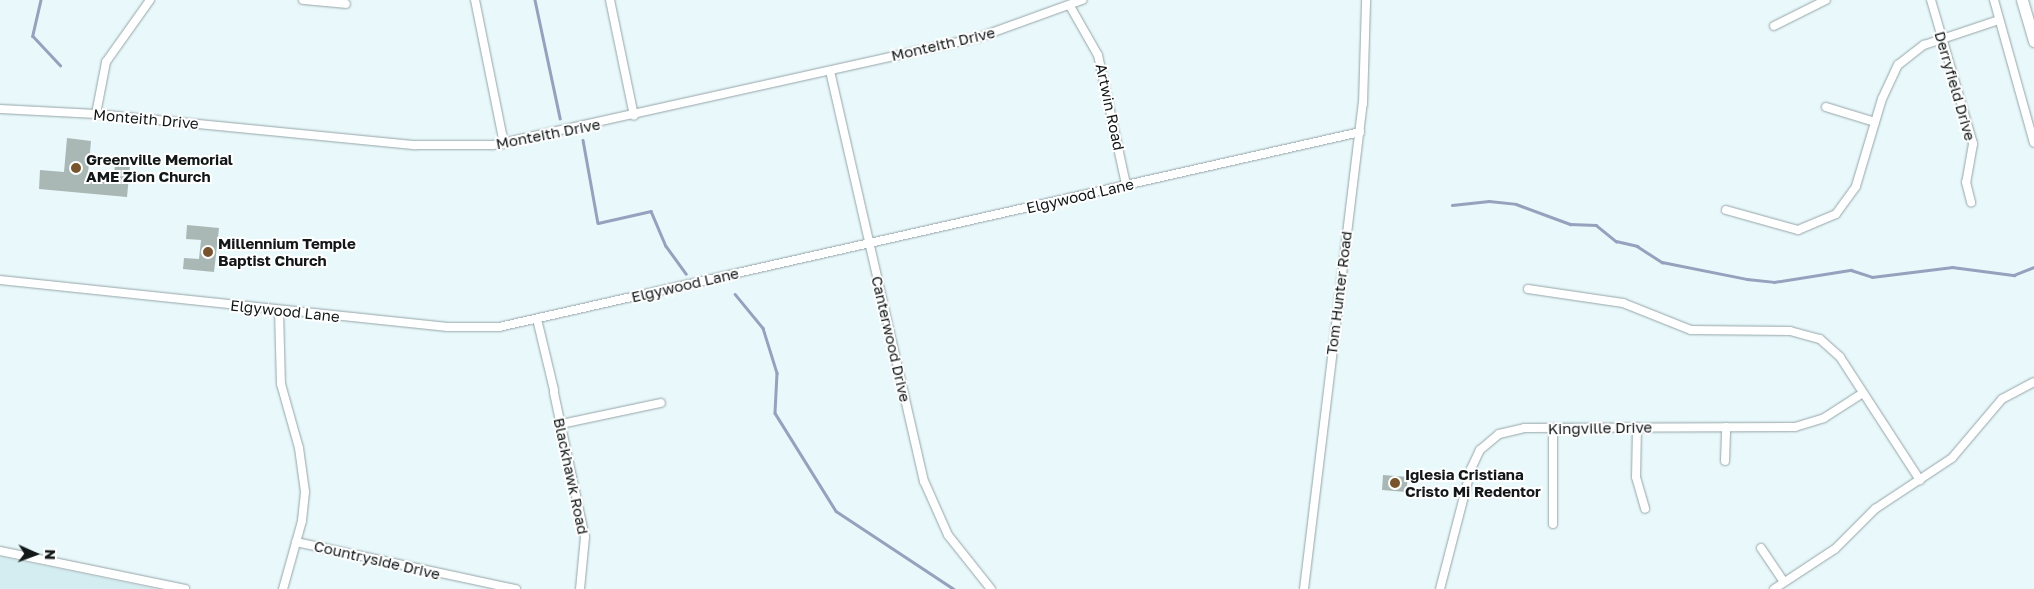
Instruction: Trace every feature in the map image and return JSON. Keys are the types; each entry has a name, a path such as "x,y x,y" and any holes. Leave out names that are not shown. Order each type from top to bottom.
{"highway":[{"path":"2022,0 2034,41"}],"street":[{"path":"96,114 98,83 106,62 150,0"},
{"path":"303,0 346,4"},
{"path":"475,0 504,144"},
{"path":"610,0 634,116"},
{"name":"Monteith Drive","path":"0,109 96,114 415,145 504,144 989,34 1070,6 1082,0"},
{"name":"Tom Hunter Road","path":"1303,588 1360,132 1366,0"},
{"path":"1774,26 1826,0"},
{"name":"Derryfield Drive","path":"1930,0 1973,144 1966,182 1971,202"},
{"path":"1994,0 2034,143"},
{"name":"Artwin Road","path":"1070,6 1101,64 1126,185"},
{"path":"1726,210 1787,229 1827,220 1856,186 1875,122 1898,65 1914,49 1941,38 2000,20"},
{"name":"Canterwood Drive","path":"830,71 924,481 948,535 991,589"},
{"path":"1826,107 1875,122"},
{"name":"Elgywood Lane","path":"0,280 460,328 537,319 1360,132"},
{"path":"1528,289 1623,304 1691,330 1805,333 1834,350 1920,480"},
{"path":"279,310 281,384 304,473 304,510 283,589"},
{"name":"Blackhawk Road","path":"537,319 585,537 580,589"},
{"path":"1774,589 1834,549 1860,520 1957,453 2002,399 2034,382"},
{"name":"Kingville Drive","path":"1440,589 1471,469 1480,450 1508,430 1810,424 1863,393"},
{"path":"561,424 661,403"},
{"path":"1637,427 1636,477 1646,509"},
{"path":"1725,461 1726,427"},
{"path":"1553,429 1553,524"},
{"name":"Countryside Drive","path":"296,542 516,589"},
{"path":"1761,548 1784,582"},
{"path":"0,551 185,589"}],"shaded area":[{"path":"0,557 99,577 157,589 0,589"}],"building":[{"name":"Greenville Memorial AME Zion Church","path":"67,138 91,141 88,174 114,176 115,164 130,166 127,197 39,189 40,170 64,172"},
{"name":"Millennium Temple Baptist Church","path":"187,225 219,228 214,272 183,269 184,258 199,259 201,240 186,239"},
{"name":"Iglesia Cristiana Cristo Mi Redentor","path":"1383,475 1408,477 1406,492 1382,490"}],"waterway":[{"path":"41,0 33,36 60,65"},
{"path":"535,0 560,118"},
{"path":"583,140 598,223 651,211 666,246 686,274"},
{"path":"1452,205 1489,201 1516,204 1570,224 1596,225 1616,241 1637,246 1662,262 1747,279 1774,282 1851,270 1872,277 1952,267 2014,275 2034,267"},
{"path":"735,294 763,328 777,373 775,413 836,511 954,589"}],"place":[{"name":"Greenville Memorial AME Zion Church","path":"76,168"},
{"name":"Millennium Temple Baptist Church","path":"208,252"},
{"name":"Iglesia Cristiana Cristo Mi Redentor","path":"1395,483"}]}
